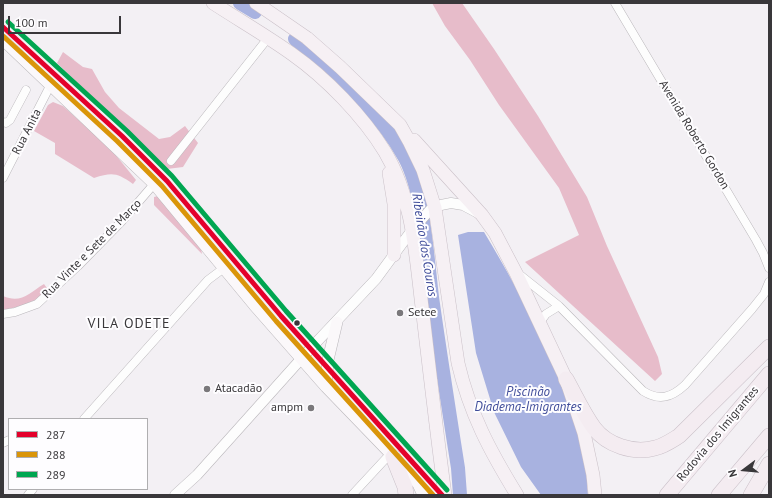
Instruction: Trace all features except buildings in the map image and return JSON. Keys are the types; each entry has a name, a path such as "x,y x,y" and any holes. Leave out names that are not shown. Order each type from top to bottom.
{"highway":[{"path":"213,3 293,54 321,78 363,123 393,166 400,183 414,229 446,495"},
{"path":"256,3 307,38 340,67 400,125 482,215 495,233 516,272 566,379 588,418 594,428 612,443 625,448 640,450 666,444 679,436 769,347"},
{"path":"400,125 423,170 433,209 458,363 464,387 472,412 484,438 517,495"},
{"path":"384,152 392,187 394,204 394,255"},
{"name":"Rodovia dos Imigrantes","path":"667,495 769,374"},
{"path":"566,379 584,433 593,475 595,495"},
{"path":"719,495 769,436"},
{"path":"392,455 405,487 406,495"},
{"path":"751,495 769,464"}],"main road":[{"path":"3,40 154,184 326,387 418,484 423,495"},
{"path":"326,387 328,360 337,322"}],"street":[{"name":"Avenida Roberto Gordon","path":"615,3 756,240 769,268"},
{"path":"171,161 268,38"},
{"name":"Rua Anita","path":"3,178 6,166 50,86"},
{"path":"3,122 6,123 10,120 26,90"},
{"name":"Rua Vinte e Sete de Março","path":"3,314 15,312 38,304 122,220 154,184"},
{"path":"175,495 197,475 310,349 376,279 414,229 433,209 451,203 462,205 482,215"},
{"path":"85,418 208,280 224,268"},
{"path":"516,272 559,306 642,391 651,396 661,397 669,396 685,385 756,304 764,294 769,282"},
{"path":"540,322 546,314 559,306"},
{"path":"352,495 392,455"}],"shaded area":[{"path":"432,3 462,3 538,116 587,197 607,246 658,357 662,374 655,381 525,262 579,235 559,188 499,105 470,60 445,26"},
{"path":"63,52 83,67 92,69 105,92 119,108 159,139 170,137 185,126 198,143 183,167 167,169 57,63"},
{"path":"53,102 63,106 110,148 136,180 133,184 119,176 110,174 94,178 55,154 55,143 34,131 48,105"},
{"path":"158,196 201,249 202,254 154,205 154,197"},
{"path":"44,284 49,291 44,295 28,304 3,310 3,296 15,299 20,298"}],"water":[{"name":"Piscinão Diadema-Imigrantes","path":"468,232 484,232 531,315 545,345 570,405 579,435 586,465 588,495 541,495 521,467 494,412 476,353 458,235"}],"waterway":[{"name":"Ribeirão dos Couros","path":"240,3 255,12"},
{"name":"Ribeirão dos Couros","path":"295,39 341,79 370,108 383,124 405,158 417,189 424,226 432,297 458,468 460,495"}],"transit line":[{"name":"289","path":"8,22 127,131 172,176 286,311 447,490"},
{"name":"287","path":"3,27 122,136 167,181 281,316 442,495"},
{"name":"288","path":"3,36 117,141 162,186 276,321 433,495"}],"place":[{"name":"Setee","path":"400,313"},
{"name":"Atacadão","path":"207,389"},
{"name":"ampm","path":"311,408"}],"district":[{"name":"VILA ODETE","path":"129,324"}]}
